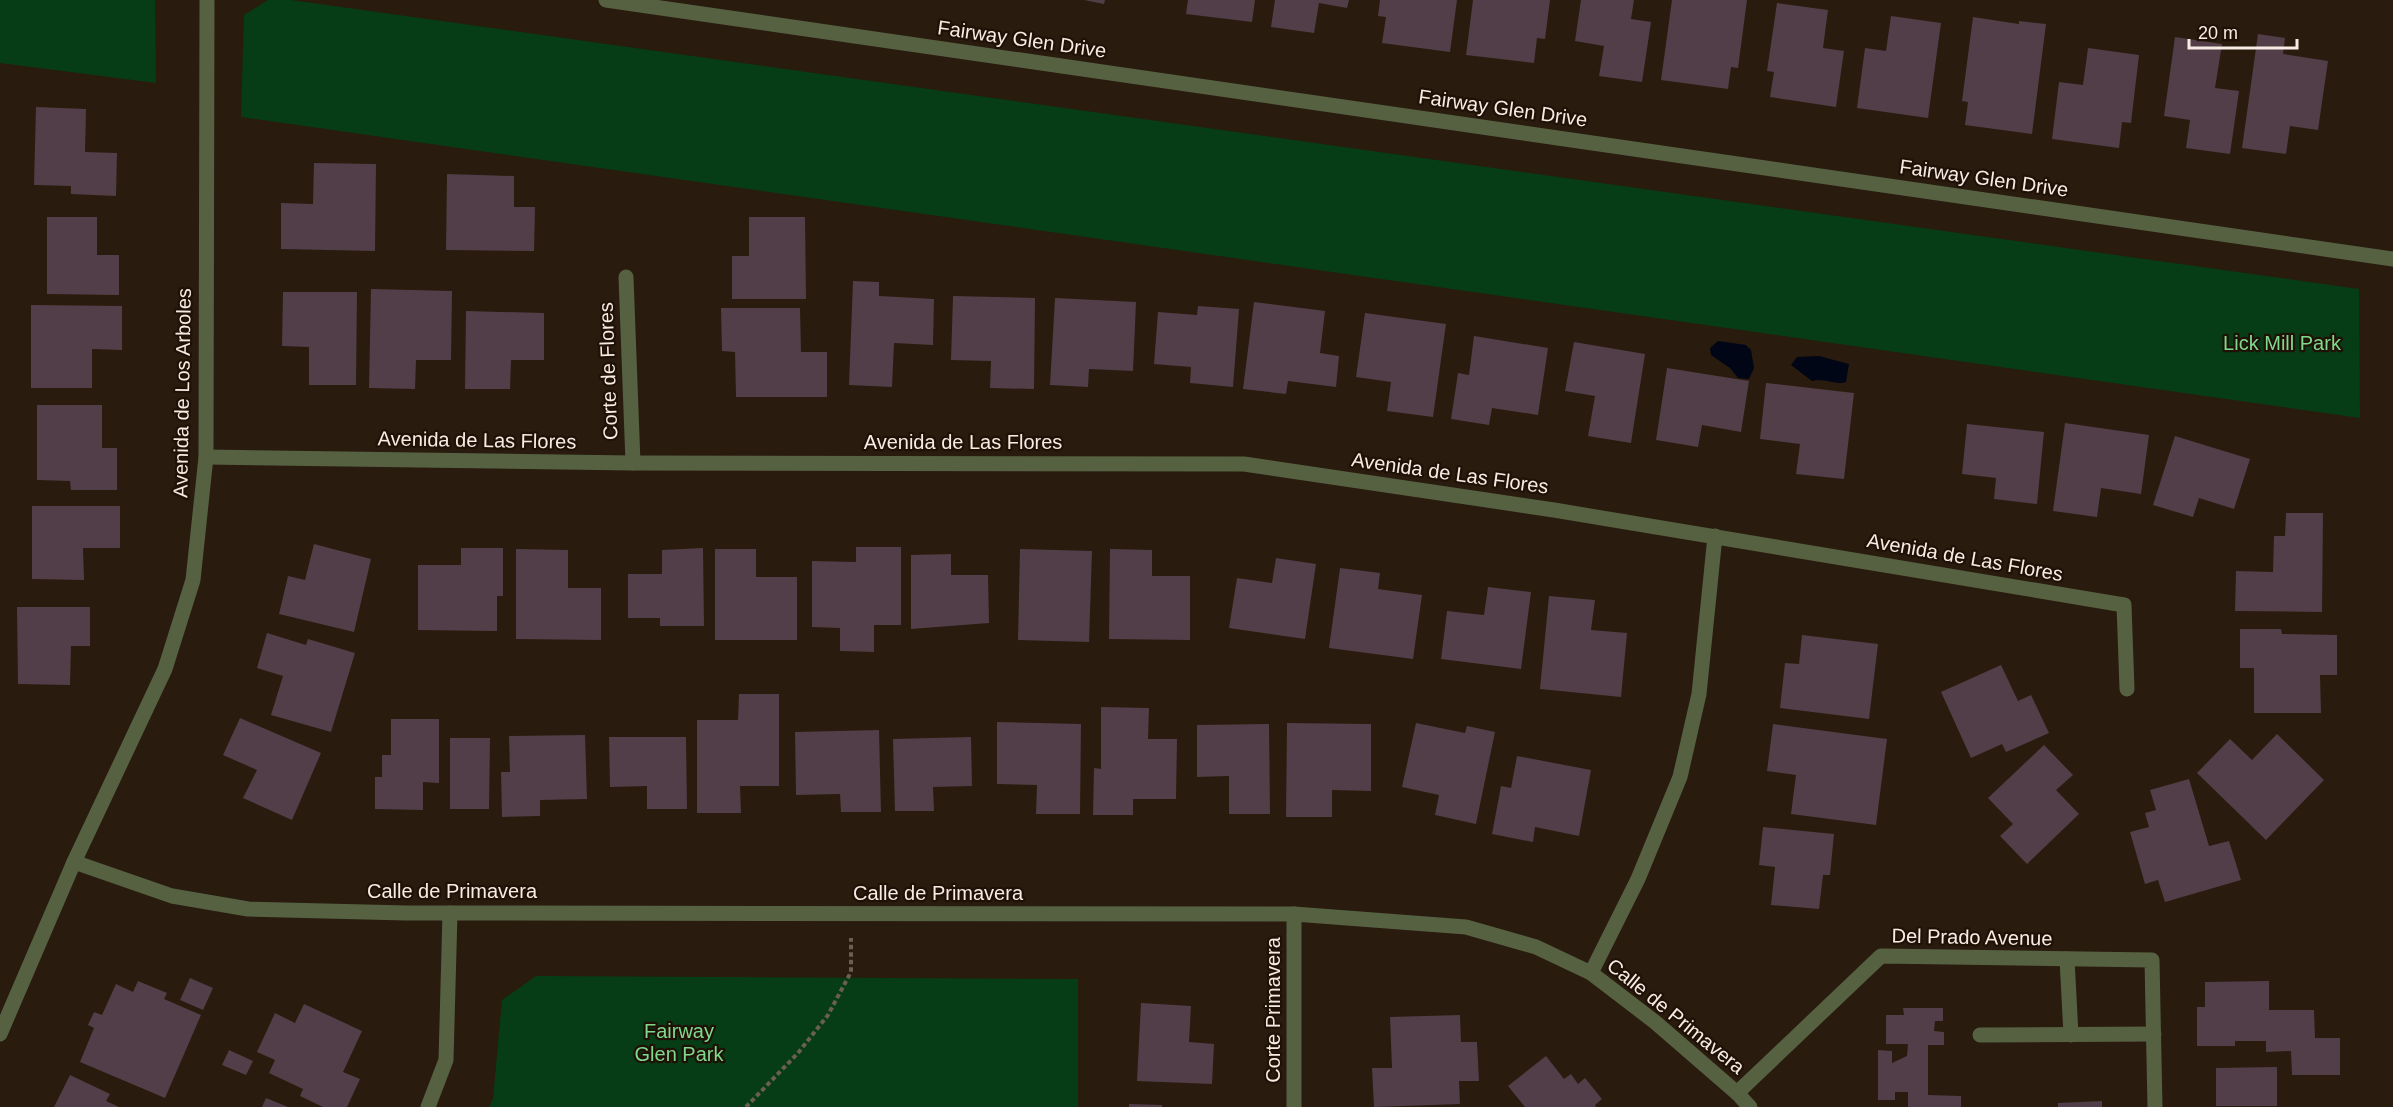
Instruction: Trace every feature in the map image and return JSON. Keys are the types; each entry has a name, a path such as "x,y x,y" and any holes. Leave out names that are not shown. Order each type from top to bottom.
{"street":[{"name":"Avenida de Los Arboles","path":"0,1034 74,862 165,669 193,580 206,457 207,0"},
{"name":"Fairway Glen Drive","path":"606,0 2393,259"},
{"name":"Corte de Flores","path":"626,277 633,462"},
{"name":"Avenida de Las Flores","path":"206,457 633,462 1245,464 1715,536 2124,605 2127,689"},
{"path":"1591,973 1638,879 1680,777 1699,694 1715,536"},
{"name":"Calle de Primavera","path":"74,862 172,896 248,909 450,913 1294,914 1466,927 1536,947 1591,973 1655,1022 1750,1107"},
{"path":"428,1107 446,1060 450,913"},
{"name":"Corte Primavera","path":"1294,914 1294,1107"},
{"name":"Del Prado Avenue","path":"1737,1093 1881,956 2152,960 2154,1034"},
{"path":"2067,959 2071,1035"},
{"path":"1980,1035 2154,1034 2155,1107"}],"path":[{"path":"746,1107 798,1053 828,1015 851,972 851,914"}],"green space":[{"path":"0,0 155,0 156,83 0,63"},
{"name":"Lick Mill Park","path":"268,0 291,0 2359,289 2360,418 241,117 244,15"},
{"name":"Fairway Glen Park","path":"536,976 1078,979 1078,1107 489,1107 493,1099 502,1000"}],"shaded area":[{"path":"1718,341 1746,345 1751,350 1754,368 1749,379 1738,378 1730,368 1711,355 1710,348"},
{"path":"1819,356 1849,364 1846,382 1812,381 1791,365 1797,357"}],"building":[{"path":"1084,0 1105,0 1104,4"},
{"path":"1188,0 1255,0 1252,22 1186,14"},
{"path":"1275,0 1349,0 1347,8 1319,3 1314,33 1271,27"},
{"path":"1380,0 1457,0 1450,52 1382,43 1386,17 1378,16"},
{"path":"1473,0 1550,0 1545,39 1537,38 1534,63 1466,55"},
{"path":"1581,0 1634,0 1631,19 1651,22 1642,82 1599,76 1604,46 1575,41"},
{"path":"1672,0 1747,0 1738,68 1731,67 1728,89 1661,80"},
{"path":"1777,3 1828,10 1823,48 1844,51 1836,107 1770,97 1774,72 1767,71"},
{"path":"1891,16 1941,23 1928,118 1857,108 1865,48 1886,51"},
{"path":"1973,17 2019,24 2019,21 2046,24 2032,134 1965,125 1968,102 1962,101"},
{"path":"2258,34 2285,38 2283,54 2328,61 2318,130 2290,126 2286,154 2242,148"},
{"path":"2175,37 2222,44 2215,88 2239,91 2230,154 2186,148 2190,120 2164,116"},
{"path":"2088,48 2139,55 2131,123 2122,122 2119,148 2052,139 2059,82 2083,85"},
{"path":"36,107 86,109 85,152 117,153 116,196 71,194 71,186 34,185"},
{"path":"314,163 376,164 375,251 281,249 281,203 313,204"},
{"path":"447,174 514,176 514,207 535,207 534,251 446,250"},
{"path":"47,217 97,217 97,255 119,255 119,295 47,294"},
{"path":"749,217 805,217 806,299 732,299 732,256 749,256"},
{"path":"853,281 879,282 879,296 934,299 933,345 894,343 892,387 849,385"},
{"path":"371,289 452,291 451,360 416,360 415,389 369,388"},
{"path":"283,292 357,292 356,385 309,385 309,347 282,346"},
{"path":"953,296 1035,298 1034,389 990,388 991,361 951,360"},
{"path":"1055,298 1136,302 1133,371 1089,369 1088,387 1050,385"},
{"path":"1254,302 1325,311 1320,353 1339,356 1336,387 1288,381 1286,394 1243,389"},
{"path":"31,305 122,306 122,350 92,349 92,388 31,388"},
{"path":"1198,306 1239,309 1233,387 1190,383 1191,367 1154,364 1158,312 1197,315"},
{"path":"721,308 800,308 801,352 827,352 827,397 736,397 735,352 722,351"},
{"path":"466,311 544,313 544,360 511,360 510,389 465,389"},
{"path":"1365,313 1446,324 1433,417 1387,411 1391,382 1356,377"},
{"path":"1474,336 1548,348 1538,415 1492,408 1489,425 1451,419 1458,373 1469,375"},
{"path":"1574,342 1645,354 1631,443 1588,436 1595,396 1565,391"},
{"path":"1667,368 1749,381 1741,432 1702,425 1698,447 1656,440"},
{"path":"1766,383 1854,393 1844,479 1796,474 1800,444 1760,439"},
{"path":"37,405 102,405 102,448 117,448 117,490 71,490 70,481 37,480"},
{"path":"2065,423 2149,435 2141,494 2101,488 2097,517 2053,511"},
{"path":"1967,424 2044,432 2037,504 1994,499 1996,478 1962,474"},
{"path":"2175,436 2250,459 2234,509 2199,498 2193,517 2153,505"},
{"path":"32,506 120,506 120,548 83,548 84,580 32,579"},
{"path":"2286,513 2323,513 2322,612 2235,611 2236,571 2273,572 2274,536 2285,536"},
{"path":"314,544 371,559 354,632 279,614 288,576 305,580"},
{"path":"856,547 901,547 901,625 874,625 874,652 840,651 840,628 812,627 812,561 856,562"},
{"path":"461,548 503,548 503,596 497,596 497,631 418,630 418,565 461,565"},
{"path":"703,548 704,626 660,626 660,618 628,618 628,574 662,574 662,550"},
{"path":"516,549 568,550 568,588 601,588 601,640 516,639"},
{"path":"715,549 756,549 756,577 797,577 797,640 715,640"},
{"path":"1020,549 1092,551 1089,642 1018,640"},
{"path":"1110,549 1152,550 1152,576 1190,576 1190,640 1109,639"},
{"path":"951,554 951,575 988,575 989,623 911,629 911,555"},
{"path":"1276,558 1316,564 1305,639 1229,628 1237,578 1272,583"},
{"path":"1340,568 1380,573 1378,589 1422,595 1413,659 1329,648"},
{"path":"1488,587 1531,592 1521,669 1441,659 1447,611 1484,615"},
{"path":"1549,596 1595,600 1591,630 1627,633 1621,697 1540,689"},
{"path":"17,607 90,607 90,646 71,646 70,685 18,684"},
{"path":"2240,629 2281,629 2282,634 2337,635 2337,675 2320,675 2321,713 2254,713 2254,668 2240,668"},
{"path":"267,633 306,645 308,639 355,653 331,732 271,715 283,676 257,668"},
{"path":"1802,635 1878,644 1869,719 1780,708 1785,663 1799,664"},
{"path":"2001,665 2018,701 2031,695 2049,733 2006,752 2002,744 1971,758 1941,692"},
{"path":"739,694 779,694 779,786 740,786 741,813 697,813 697,720 738,720"},
{"path":"1101,707 1149,708 1148,739 1177,739 1176,799 1133,799 1133,815 1093,815 1094,768 1101,769"},
{"path":"240,718 321,753 292,820 243,798 257,770 223,755"},
{"path":"391,719 439,719 439,783 423,782 423,810 375,809 375,777 382,777 382,755 391,755"},
{"path":"997,722 1081,724 1080,814 1036,814 1037,785 997,784"},
{"path":"1287,723 1371,724 1371,791 1332,790 1332,817 1286,817"},
{"path":"1416,723 1465,733 1467,726 1495,732 1476,824 1435,815 1439,795 1402,787"},
{"path":"1269,724 1270,814 1229,814 1229,776 1197,777 1197,725"},
{"path":"1773,724 1887,739 1876,825 1791,814 1796,775 1767,771"},
{"path":"879,730 881,812 841,812 840,794 796,795 795,732"},
{"path":"2277,734 2324,780 2266,840 2197,773 2230,739 2252,760"},
{"path":"585,735 587,799 540,800 540,816 502,817 501,772 510,772 509,736"},
{"path":"609,737 686,737 687,809 647,809 647,786 610,787"},
{"path":"971,737 972,786 933,787 934,811 895,811 893,739"},
{"path":"450,738 490,738 489,809 450,809"},
{"path":"2044,745 2073,775 2056,790 2079,814 2027,864 2000,836 2013,824 1988,798"},
{"path":"1517,756 1591,770 1579,836 1535,827 1533,842 1492,834 1501,786 1511,788"},
{"path":"2189,779 2209,846 2229,841 2241,880 2165,902 2158,880 2145,884 2130,832 2149,827 2145,813 2156,810 2150,790"},
{"path":"1763,827 1834,834 1830,875 1823,875 1819,909 1771,905 1775,867 1759,865"},
{"path":"190,978 213,988 203,1010 180,1000"},
{"path":"138,981 167,993 164,999 201,1015 165,1098 80,1062 94,1028 88,1025 94,1012 102,1015 116,984 133,992"},
{"path":"2269,981 2269,1010 2314,1010 2315,1038 2340,1038 2340,1075 2292,1075 2291,1051 2266,1052 2266,1041 2235,1041 2235,1046 2197,1046 2197,1007 2205,1007 2205,982"},
{"path":"1141,1003 1191,1006 1189,1042 1214,1044 1212,1084 1137,1081"},
{"path":"304,1004 362,1031 343,1072 360,1079 347,1107 323,1107 300,1096 303,1089 269,1073 275,1060 257,1052 275,1013 295,1023"},
{"path":"1903,1008 1943,1008 1943,1021 1935,1021 1934,1031 1944,1032 1944,1045 1928,1045 1928,1095 1961,1096 1961,1107 1908,1107 1908,1092 1895,1092 1895,1100 1878,1100 1878,1050 1892,1051 1892,1063 1907,1056 1908,1044 1886,1044 1886,1015 1904,1015"},
{"path":"1460,1015 1461,1042 1477,1042 1479,1081 1459,1081 1460,1104 1374,1107 1372,1068 1392,1068 1390,1017"},
{"path":"229,1050 253,1061 246,1075 222,1065"},
{"path":"1546,1056 1564,1079 1571,1074 1578,1084 1585,1078 1602,1099 1595,1105 1596,1107 1525,1107 1508,1086"},
{"path":"2277,1067 2277,1106 2216,1106 2216,1068"},
{"path":"70,1075 110,1094 106,1101 119,1107 54,1107"},
{"path":"266,1098 288,1107 262,1107"},
{"path":"2102,1101 2102,1107 2058,1107 2058,1103"},
{"path":"1129,1104 1162,1105 1162,1107 1129,1107"}]}
